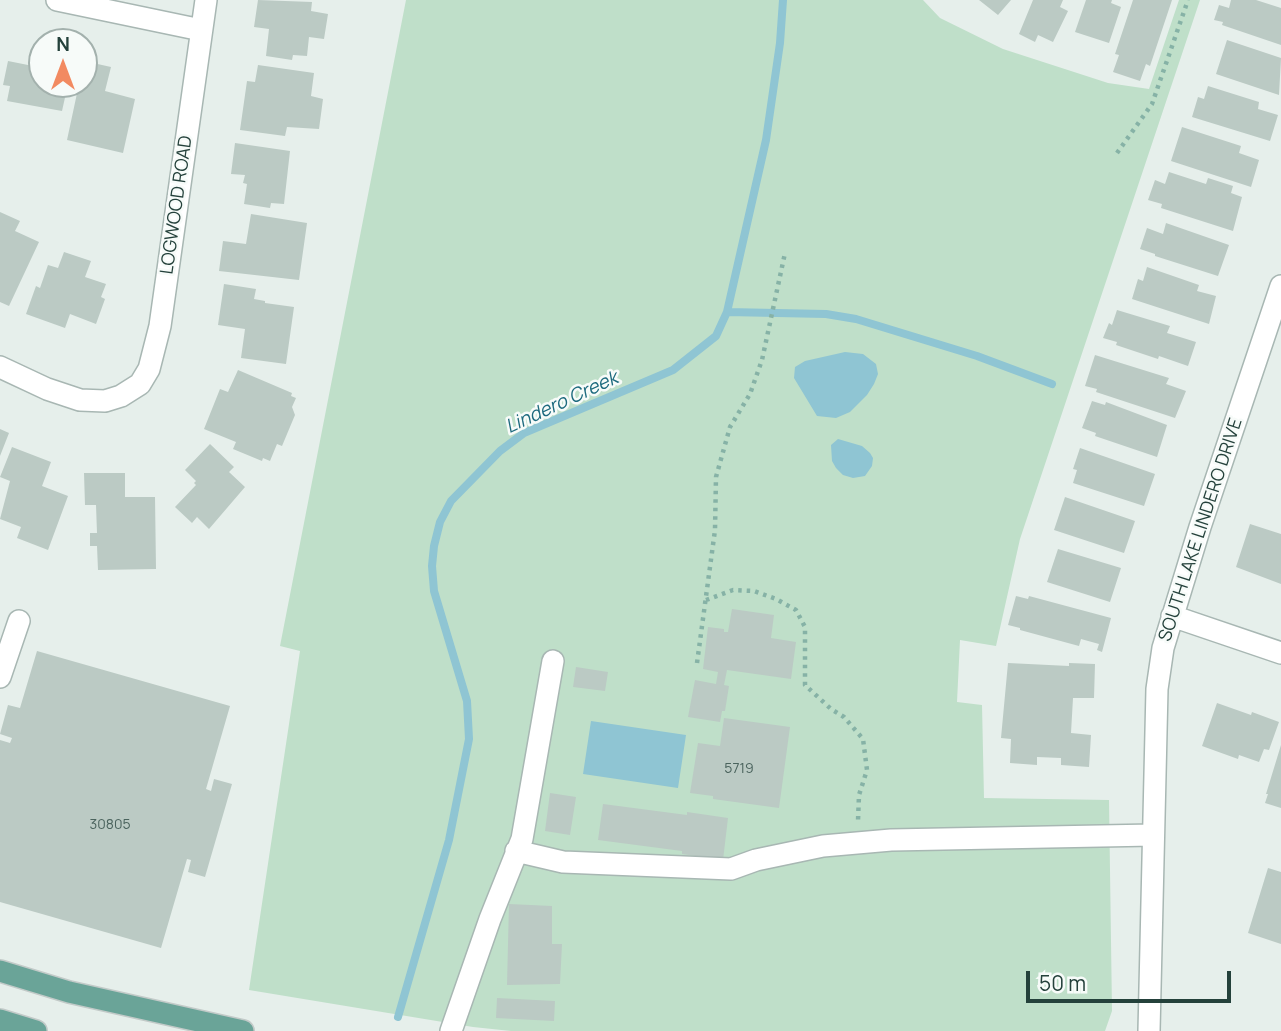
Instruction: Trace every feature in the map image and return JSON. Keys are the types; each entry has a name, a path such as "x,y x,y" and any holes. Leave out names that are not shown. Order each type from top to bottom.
{"main road":[{"path":"0,971 69,992 243,1031"},
{"path":"0,1020 36,1031"}],"street":[{"path":"57,0 201,30"},
{"name":"LOGWOOD ROAD","path":"0,367 80,400 105,401 121,396 140,384 149,369 160,326 206,0"},
{"name":"SOUTH LAKE LINDERO DRIVE","path":"1149,1031 1157,689 1163,648 1281,286"},
{"path":"1172,616 1281,653"},
{"path":"0,677 19,621"},
{"path":"451,1031 522,839 554,661"},
{"path":"516,851 562,862 731,869 756,860 836,845 891,840 1153,835"}],"path":[{"path":"1117,153 1152,104 1188,0"},
{"path":"697,663 715,530 716,477 730,427 750,394 762,360 785,253"},
{"path":"705,600 733,590 754,591 796,610 805,627 805,685 844,717 863,739 867,770 859,795 858,822"}],"green space":[{"path":"406,0 923,0 940,18 1003,49 1108,83 1149,89 1179,0 1200,0 1020,539 996,646 960,640 957,702 982,705 984,798 1109,800 1112,1011 1105,1031 511,1031 249,990 300,651 280,646"}],"water":[{"path":"845,352 863,354 876,364 878,374 874,384 850,412 836,418 817,416 794,378 795,367 805,361"},
{"path":"838,439 862,446 870,453 873,458 872,466 865,476 853,478 843,475 836,468 832,461 831,445"},
{"path":"591,721 686,735 678,788 583,774"}],"building":[{"path":"258,0 312,2 311,11 328,14 324,39 309,37 307,56 293,55 292,60 266,56 269,29 254,27"},
{"path":"979,0 1011,0 998,15"},
{"path":"1033,0 1063,0 1060,7 1068,11 1053,42 1038,35 1035,42 1019,34"},
{"path":"1086,0 1112,0 1111,3 1121,7 1109,43 1075,32"},
{"path":"1133,0 1172,0 1150,66 1146,64 1140,81 1113,72 1119,55 1115,54"},
{"path":"1231,0 1256,0 1281,8 1281,45 1214,20 1219,5 1229,8"},
{"path":"1227,40 1281,58 1279,95 1216,74"},
{"path":"8,61 28,65 28,98 65,98 62,111 7,101 10,86 3,85"},
{"path":"98,64 111,67 105,91 135,99 123,153 67,140 76,98 98,98"},
{"path":"258,65 314,73 311,96 323,99 319,129 287,127 285,136 240,130 247,81 255,82"},
{"path":"1208,86 1259,102 1258,109 1278,115 1270,141 1192,117 1198,97 1204,99"},
{"path":"1182,127 1241,146 1239,153 1259,160 1251,187 1171,161"},
{"path":"235,143 290,151 284,204 271,203 270,208 244,204 247,184 243,183 245,175 231,174"},
{"path":"1169,172 1206,184 1208,178 1233,186 1231,193 1242,197 1233,231 1161,208 1162,204 1148,200 1155,180 1165,184"},
{"path":"0,212 20,221 15,231 39,242 9,306 0,302"},
{"path":"251,214 307,223 299,280 219,271 223,241 246,244"},
{"path":"1166,223 1229,245 1218,276 1140,249 1147,228 1163,234"},
{"path":"64,252 91,261 85,277 106,284 101,297 105,299 96,324 70,314 65,328 26,314 36,286 40,288 48,265 58,268"},
{"path":"1147,267 1199,285 1197,291 1216,296 1209,324 1132,299 1138,279 1143,281"},
{"path":"224,284 256,289 254,299 265,303 294,307 286,364 241,358 245,329 218,325"},
{"path":"1117,310 1170,326 1167,333 1196,342 1188,366 1159,356 1158,359 1103,338 1109,323 1112,325"},
{"path":"1095,355 1169,378 1166,384 1186,391 1175,418 1085,386"},
{"path":"238,370 292,393 291,396 296,398 292,407 295,415 282,446 277,444 270,461 263,458 262,461 233,449 236,442 204,429 220,389 228,392"},
{"path":"1092,401 1105,405 1106,402 1167,425 1157,457 1095,436 1096,433 1082,428"},
{"path":"0,429 9,433 0,456"},
{"path":"210,444 234,467 229,472 245,487 209,529 197,517 192,523 175,507 196,485 196,481 185,470"},
{"path":"12,447 51,462 42,486 68,496 48,550 17,538 21,527 0,519 10,481 0,477"},
{"path":"1080,448 1155,474 1144,506 1073,483 1077,470 1073,469"},
{"path":"84,473 125,473 125,497 155,497 156,569 98,570 97,546 90,546 90,533 97,533 96,505 85,505"},
{"path":"1065,497 1135,521 1124,553 1054,530"},
{"path":"1250,524 1281,534 1281,584 1236,567"},
{"path":"1058,549 1121,568 1110,602 1047,582"},
{"path":"1016,596 1028,599 1029,596 1111,618 1102,652 1097,650 1099,644 1081,639 1079,646 1008,625"},
{"path":"732,609 774,615 771,638 796,642 791,679 727,670 724,685 729,686 725,711 722,711 720,722 688,717 695,680 716,684 718,672 703,669 708,627 728,632"},
{"path":"37,651 230,706 206,789 211,791 214,779 232,784 205,877 188,872 191,860 187,859 161,948 0,902 0,740 10,743 12,738 0,734 8,705 20,708"},
{"path":"1008,663 1069,666 1069,663 1095,664 1094,698 1073,698 1071,733 1091,735 1089,767 1061,765 1061,758 1037,757 1037,765 1010,763 1011,739 1001,738"},
{"path":"576,667 608,672 605,691 573,687"},
{"path":"1217,703 1279,722 1269,750 1264,749 1259,762 1239,755 1238,759 1202,746"},
{"path":"724,718 790,727 779,808 690,793 698,743 720,746"},
{"path":"1281,745 1281,808 1265,803"},
{"path":"550,793 576,797 570,835 545,831"},
{"path":"603,804 728,818 723,860 682,854 682,851 598,840"},
{"path":"1268,868 1281,872 1281,944 1248,933"},
{"path":"509,904 552,906 552,944 562,944 560,984 507,985"},
{"path":"497,998 555,1001 554,1021 496,1018"}],"waterway":[{"name":"Lindero Creek","path":"398,1017 449,840 469,739 467,701 434,591 432,566 440,522 451,501 500,451 524,433 673,370 716,336 727,312 766,140 780,43 783,0"},
{"path":"727,312 826,314 856,319 977,356 1052,384"}]}
